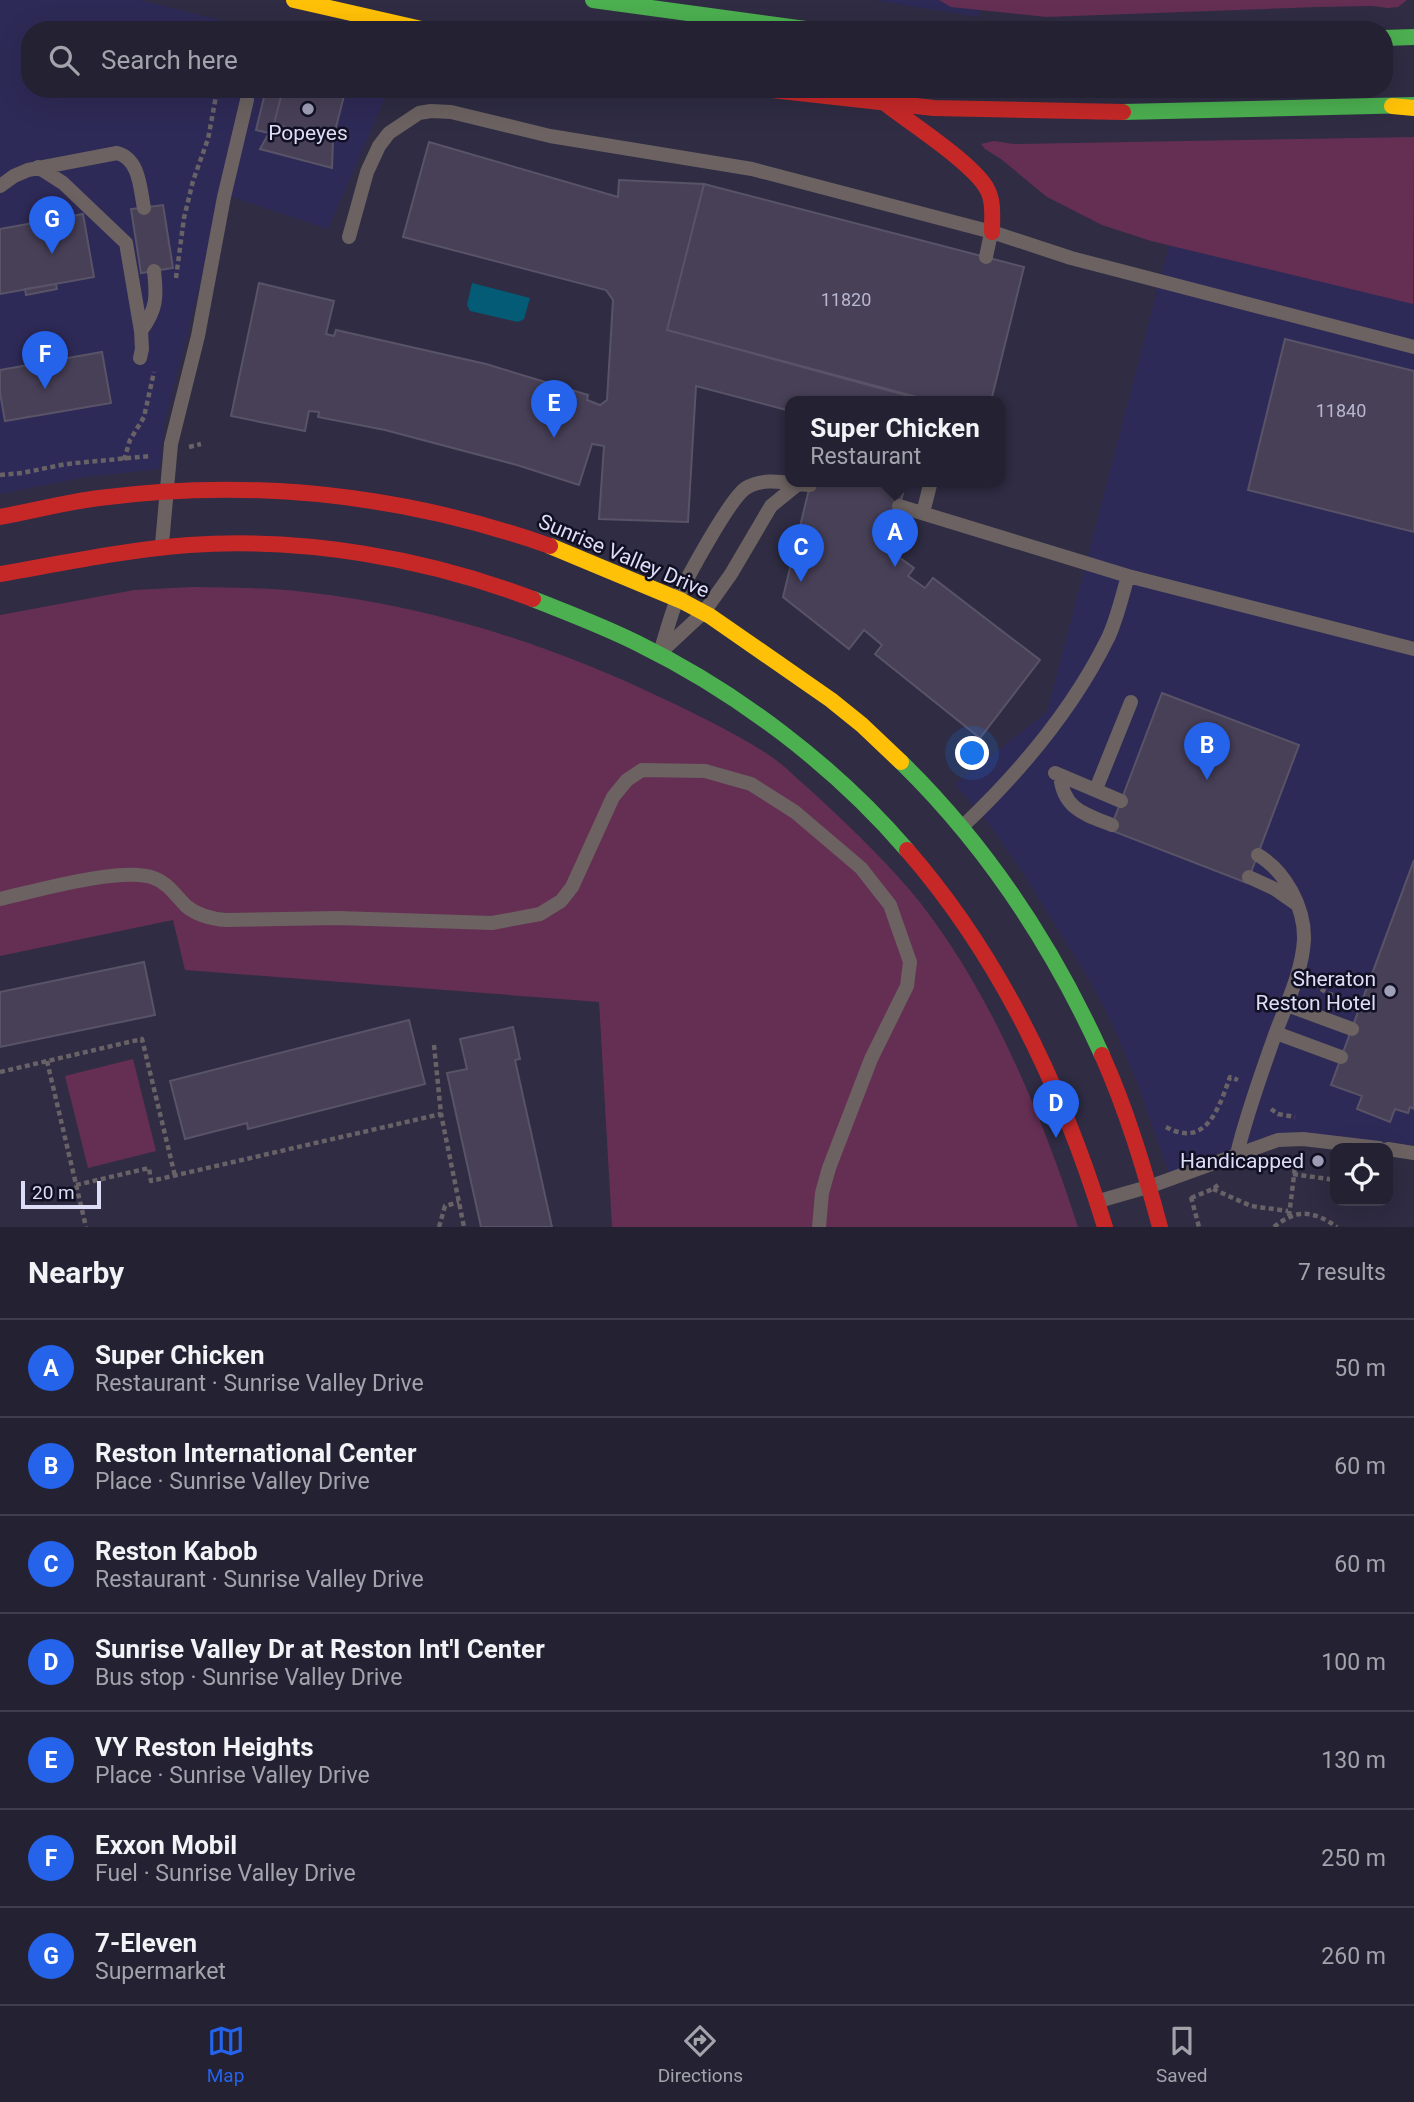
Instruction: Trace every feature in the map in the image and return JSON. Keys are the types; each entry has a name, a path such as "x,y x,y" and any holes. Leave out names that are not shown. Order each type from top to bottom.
{"main road":[{"path":"294,0 386,21"},
{"path":"593,0 742,21"},
{"path":"1393,38 1414,37"},
{"path":"837,98 961,109 1258,111 1414,107"},
{"path":"886,104 974,173 987,188 992,208 992,232"},
{"name":"Sunrise Valley Drive","path":"0,517 89,500 215,489 303,492 360,498 437,511 497,527 548,544 704,612 836,703 905,766 962,827 1003,882 1070,990 1092,1032 1117,1090 1151,1186 1160,1227"},
{"path":"0,575 87,556 162,547 222,544 285,546 424,565 519,594 625,637 659,654 746,708 827,770 884,823 924,870 972,935 1026,1023 1076,1135 1105,1227"}],"lane":[{"path":"162,547 171,444 198,336 224,197 247,100"},
{"path":"349,237 368,173 379,146 388,133 419,113 451,112 550,136 752,169 992,232 1071,258 1414,347"},
{"path":"0,186 22,172 38,167 104,154 122,155 134,166 144,208"},
{"path":"38,167 64,183 126,243 141,331 140,358"},
{"path":"986,257 992,232"},
{"path":"141,331 154,310 154,271"},
{"path":"659,654 677,600 723,517 745,488 775,482 785,483"},
{"path":"659,654 704,612 731,574 771,506 801,487"},
{"path":"923,513 930,487"},
{"path":"899,506 1128,576 1414,649"},
{"path":"962,827 1037,748 1089,673 1110,635 1128,576"},
{"path":"1096,789 1131,702"},
{"path":"0,899 116,875 153,877 169,887 188,908 209,918 218,919 338,918 492,923 519,919 540,914 561,901 572,887 613,797 627,780 642,770 705,771 751,784 794,812 861,868 890,905 910,962 907,986 871,1059 829,1168 822,1193 819,1227"},
{"path":"1112,825 1073,807 1063,794 1057,774 1121,801"},
{"path":"1237,1154 1254,1095 1297,978 1304,939 1296,904 1282,875 1258,855"},
{"path":"1249,877 1275,889 1296,904"},
{"path":"1287,1005 1352,1029"},
{"path":"1276,1033 1341,1057"},
{"path":"1097,1201 1151,1186 1283,1139 1330,1143"},
{"path":"1393,1150 1414,1153"}],"path":[{"path":"0,475 66,464 124,460"},
{"path":"0,1072 142,1039 175,1176"},
{"path":"434,1045 441,1114 464,1227"},
{"path":"47,1061 86,1227"},
{"path":"1169,1130 1183,1134 1192,1133 1209,1124 1215,1116 1230,1077"},
{"path":"76,1185 149,1168 152,1181 441,1114"},
{"path":"1275,1227 1288,1213 1296,1157"},
{"path":"1293,1174 1330,1179"},
{"path":"1183,1175 1199,1227"},
{"path":"1191,1198 1213,1189 1251,1206 1288,1213 1314,1214 1337,1227"},
{"path":"439,1227 445,1206 459,1202"}],"shaded area":[{"path":"0,0 139,0 224,21 21,21 21,98 385,98 328,229 223,194 164,425 160,469 85,477 0,494"},
{"path":"873,0 982,0 978,17"},
{"path":"939,0 1407,0 1398,7 1388,8 1319,7 1046,17 951,7"},
{"path":"1414,137 1413,304 1151,241 1102,225 1047,197 981,144 994,141 1014,144"},
{"path":"1414,174 1414,1153 1393,1150 1393,1143 1335,1143 1303,1139 1171,1179 1137,1082 1112,1023 1089,979 1021,870 989,824 955,784 1047,712 1183,192"},
{"path":"192,587 277,589 352,598 443,617 488,630 532,644 619,679 718,726 772,757 834,812 909,889 963,964 987,1006 1029,1094 1078,1227 612,1227 599,1002 185,970 173,920 0,956 0,615 134,590"},
{"path":"133,1059 156,1151 88,1168 65,1076"}],"water":[{"path":"472,283 530,298 524,319 518,322 470,311 467,305"}],"building":[{"path":"264,98 281,98 269,133 256,130"},
{"path":"281,98 343,98 333,139 274,124"},
{"path":"274,124 333,139 332,168 260,149"},
{"path":"429,142 618,197 619,180 704,184 667,330 909,396 785,396 785,410 696,386 688,522 599,519 604,446 592,444 579,485 517,465 385,430 318,417 319,412 309,411 305,431 231,416 259,283 334,301 326,334 334,336 336,330 486,364 588,395 587,400 600,405 607,400 613,300 606,290 403,237"},
{"path":"704,184 1024,267 992,396 913,396 667,330"},
{"path":"163,205 173,268 141,273 131,209"},
{"path":"83,214 94,277 0,294 0,229"},
{"path":"56,284 57,289 26,295 25,289"},
{"path":"1285,339 1414,371 1414,532 1248,490"},
{"path":"102,352 111,403 5,421 0,393 0,370"},
{"path":"810,487 905,487 889,550 914,568 908,576 925,588 933,578 1040,660 980,738 875,654 882,645 864,630 849,649 783,597"},
{"path":"1162,693 1299,745 1247,883 1110,830"},
{"name":"Sheraton Reston Hotel","path":"1414,860 1414,1109 1410,1107 1408,1113 1395,1109 1390,1122 1357,1109 1362,1096 1331,1085"},
{"path":"144,962 155,1015 0,1047 0,992"},
{"path":"409,1020 425,1084 248,1129 247,1123 185,1139 170,1081"},
{"path":"513,1027 520,1059 515,1060 552,1227 481,1227 447,1073 467,1069 460,1039"}],"traffic: fast":[{"path":"593,0 747,21"},
{"path":"1393,38 1414,37"},
{"path":"1123,112 1414,105"},
{"path":"533,599 637,643 674,662 747,708 816,760 879,819 907,850"},
{"path":"901,762 961,828 1015,899 1062,975 1102,1055"}],"traffic: slow":[{"path":"294,0 386,21"},
{"path":"1392,106 1414,108"},
{"path":"550,546 682,601 710,616 831,700 901,762"}],"traffic: jam":[{"path":"844,98 934,108 1123,112"},
{"path":"886,104 956,156 980,179 991,199 992,232"},
{"path":"0,517 87,500 156,492 271,491 327,495 440,514 550,546"},
{"path":"0,574 165,547 232,543 276,544 407,562 450,572 533,599"},
{"path":"907,850 972,936 1026,1028 1070,1126 1105,1227"},
{"path":"1102,1055 1134,1140 1160,1227"}],"place":[{"name":"Popeyes","path":"308,109"},
{"name":"7-Eleven","path":"52,254"},
{"name":"Exxon Mobil","path":"45,389"},
{"name":"VY Reston Heights","path":"554,438"},
{"name":"Super Chicken","path":"895,567"},
{"name":"Reston Kabob","path":"801,582"},
{"name":"Reston International Center","path":"1207,780"},
{"name":"Sheraton Reston Hotel","path":"1390,991"},
{"name":"Sunrise Valley Dr at Reston Int'l Center","path":"1056,1138"},
{"name":"Handicapped","path":"1318,1161"}]}
